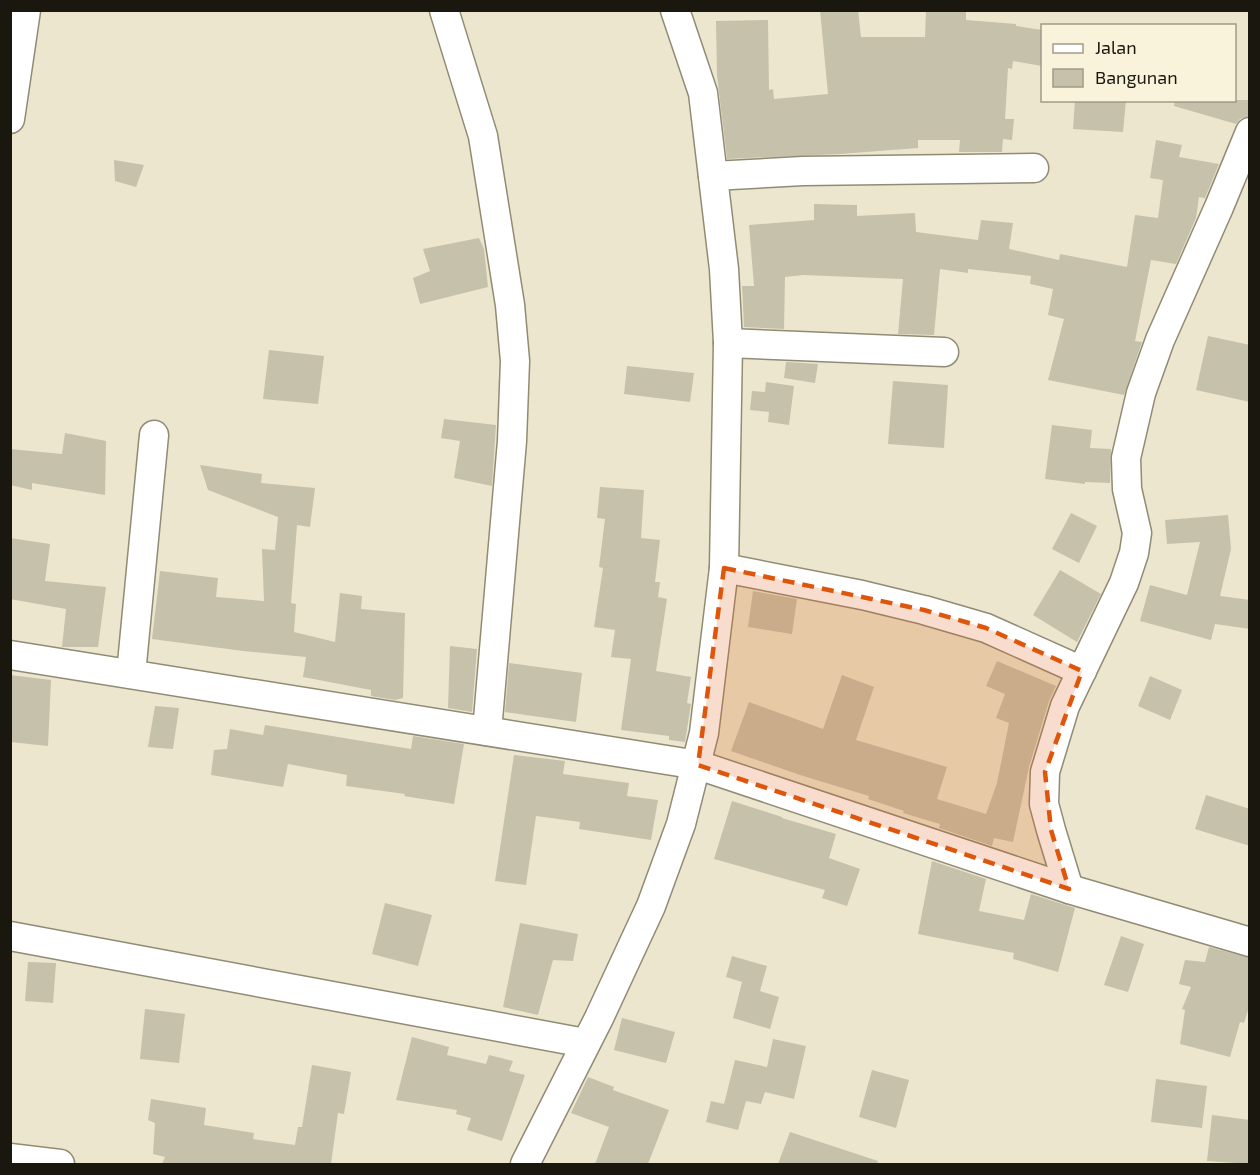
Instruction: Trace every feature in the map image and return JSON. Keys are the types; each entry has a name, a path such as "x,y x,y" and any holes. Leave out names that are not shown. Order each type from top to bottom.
{"street":[{"path":"10,119 26,10"},
{"path":"444,10 483,136 510,305 515,352 512,441 487,731"},
{"path":"525,1164 572,1040 599,1018 651,906 681,824 698,765 704,733 724,568 728,343 724,269 703,93 675,10"},
{"path":"1069,889 1044,804 1045,772 1065,706 1124,583 1134,553 1137,533 1127,489 1126,458 1141,393 1160,340 1250,132"},
{"path":"713,176 803,171 1034,168"},
{"path":"728,343 944,352"},
{"path":"131,674 154,435"},
{"path":"724,568 862,595 924,610 986,628 1082,671"},
{"path":"10,655 698,765 1069,889 1250,942"},
{"path":"10,936 572,1040"},
{"path":"10,1158 60,1164"}],"highlighted area":[{"path":"724,568 924,610 986,628 1082,671 1045,772 1051,830 1069,889 698,765"}],"building":[{"path":"820,10 858,10 861,37 925,37 926,10 966,10 966,20 1016,24 1016,26 1041,30 1041,66 1013,61 1012,69 1008,68 1005,119 1014,119 1012,140 1003,139 1002,152 959,152 960,140 918,140 918,148 727,159 717,75 716,21 768,20 769,90 773,89 774,99 828,94"},
{"path":"1250,100 1250,116 1240,119 1236,124 1174,106 1175,102"},
{"path":"1075,102 1126,102 1123,132 1073,129"},
{"path":"1156,140 1182,145 1179,157 1219,164 1205,198 1199,197 1196,218 1176,264 1151,260 1135,341 1142,342 1124,395 1048,380 1064,319 1048,315 1053,289 1030,284 1031,276 968,269 968,273 940,269 934,335 898,334 903,279 803,275 785,277 784,329 744,327 742,286 754,286 749,225 814,220 814,204 857,205 857,216 915,213 916,232 978,240 981,220 1013,223 1009,249 1059,260 1060,254 1127,267 1135,215 1158,218 1163,180 1150,178"},
{"path":"114,160 144,165 136,187 115,181"},
{"path":"479,238 484,249 488,287 420,304 413,278 430,271 423,249"},
{"path":"1208,336 1250,345 1250,402 1196,390"},
{"path":"269,350 324,356 318,404 263,399"},
{"path":"786,362 818,364 815,383 784,378"},
{"path":"627,366 694,373 690,402 624,394"},
{"path":"893,381 948,385 944,448 888,444"},
{"path":"766,382 794,386 789,425 768,422 769,412 750,410 752,391 765,392"},
{"path":"444,419 496,425 492,486 454,478 460,441 441,438"},
{"path":"1052,425 1092,430 1090,448 1111,449 1110,483 1085,482 1085,484 1045,479"},
{"path":"65,433 106,441 105,495 32,483 32,490 10,485 10,449 62,454"},
{"path":"200,465 262,474 261,483 315,488 310,527 297,525 291,603 296,604 294,632 335,642 340,593 362,596 361,609 405,613 403,698 395,700 371,696 371,690 303,677 306,657 152,639 160,571 218,578 216,597 264,601 262,549 275,550 278,517 208,490"},
{"path":"600,487 644,490 641,538 660,540 655,582 660,582 658,597 667,599 656,671 691,677 687,703 691,704 685,742 669,740 669,736 621,730 631,659 611,657 615,630 594,627 603,568 599,567 605,519 597,518"},
{"path":"1071,513 1097,526 1079,563 1052,549"},
{"path":"1228,515 1231,549 1220,596 1250,600 1250,629 1215,624 1211,640 1140,621 1150,585 1187,595 1200,542 1167,544 1165,520"},
{"path":"10,538 50,544 45,581 106,587 98,647 62,647 66,609 10,599"},
{"path":"1060,570 1101,594 1077,642 1033,615"},
{"path":"753,591 797,599 792,634 748,627"},
{"path":"450,646 477,649 472,712 448,708"},
{"path":"997,661 1056,686 1049,701 1029,767 1013,842 994,838 992,846 939,828 940,824 903,813 904,811 868,799 869,796 731,751 749,702 823,729 842,675 874,687 856,740 947,767 937,799 986,814 997,783 1009,723 996,718 1005,694 986,686"},
{"path":"509,663 582,673 576,722 505,712"},
{"path":"10,675 51,680 48,746 10,742"},
{"path":"1150,676 1182,690 1170,720 1138,706"},
{"path":"155,706 179,708 173,749 148,747"},
{"path":"265,725 411,749 413,736 464,744 454,804 404,796 405,794 346,786 347,775 288,764 283,787 211,775 214,750 227,749 230,729 263,735"},
{"path":"514,755 565,761 563,774 629,783 627,796 658,800 651,840 579,829 580,822 536,816 526,885 495,881"},
{"path":"1206,795 1250,809 1250,846 1195,829"},
{"path":"732,801 836,834 829,858 860,869 847,906 822,898 825,890 714,859"},
{"path":"932,861 986,879 979,911 1024,920 1031,894 1075,908 1058,972 1013,959 1014,953 918,934"},
{"path":"385,903 432,915 418,966 372,954"},
{"path":"520,923 578,934 573,961 553,960 538,1015 503,1007"},
{"path":"1121,936 1144,944 1128,992 1104,985"},
{"path":"1209,947 1250,958 1250,1004 1244,1023 1240,1022 1230,1057 1180,1044 1185,1010 1182,1009 1191,987 1179,984 1185,960 1205,962"},
{"path":"732,956 767,966 760,991 779,997 770,1029 733,1018 742,982 726,977"},
{"path":"28,962 56,963 53,1003 25,1001"},
{"path":"145,1009 185,1014 179,1063 140,1059"},
{"path":"622,1018 675,1032 666,1063 614,1050"},
{"path":"412,1037 449,1047 447,1055 486,1064 489,1055 513,1061 509,1071 525,1075 502,1141 467,1130 471,1118 456,1114 457,1110 396,1100"},
{"path":"773,1039 806,1046 794,1099 765,1092 761,1104 746,1101 738,1130 706,1122 711,1101 724,1104 735,1060 767,1067"},
{"path":"312,1065 351,1072 344,1114 338,1113 331,1164 162,1164 165,1157 153,1154 155,1123 148,1120 151,1099 206,1108 204,1125 254,1133 253,1139 295,1145 298,1127 302,1127"},
{"path":"872,1070 909,1080 896,1128 859,1117"},
{"path":"588,1077 614,1087 613,1090 669,1110 648,1164 595,1164 609,1127 571,1113"},
{"path":"1156,1079 1207,1086 1202,1128 1151,1122"},
{"path":"1212,1115 1250,1120 1250,1164 1207,1161"},
{"path":"790,1132 878,1161 877,1164 778,1164"}]}
